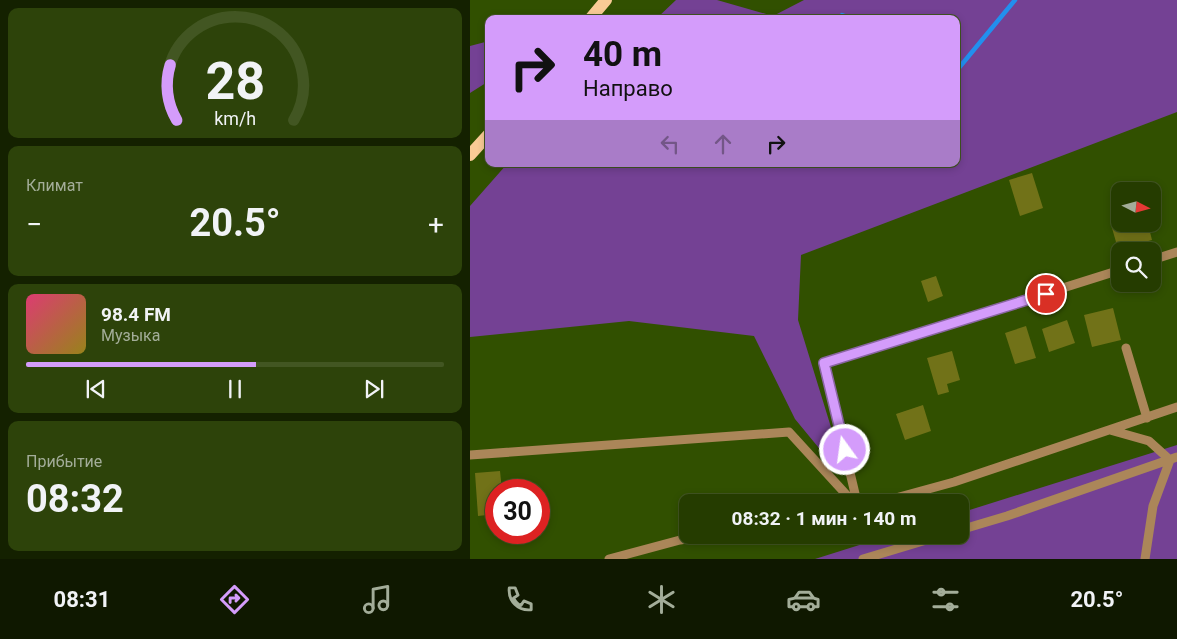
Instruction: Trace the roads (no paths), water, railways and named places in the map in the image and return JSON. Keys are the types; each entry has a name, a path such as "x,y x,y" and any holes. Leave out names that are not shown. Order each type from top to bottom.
{"main road":[{"path":"593,15 606,0"},
{"path":"470,156 485,139"}],"street":[{"path":"1161,257 1177,252"},
{"path":"856,494 824,363 1111,273"},
{"path":"1126,348 1146,418"},
{"path":"910,494 954,482 1177,408"},
{"path":"1109,430 1149,441 1174,458"},
{"path":"470,455 789,432 846,494"},
{"path":"969,527 1174,458"},
{"path":"1145,559 1153,506 1174,458"},
{"path":"609,559 679,540"},
{"path":"863,559 913,544"}],"waterway":[{"path":"960,67 1015,0"}]}
